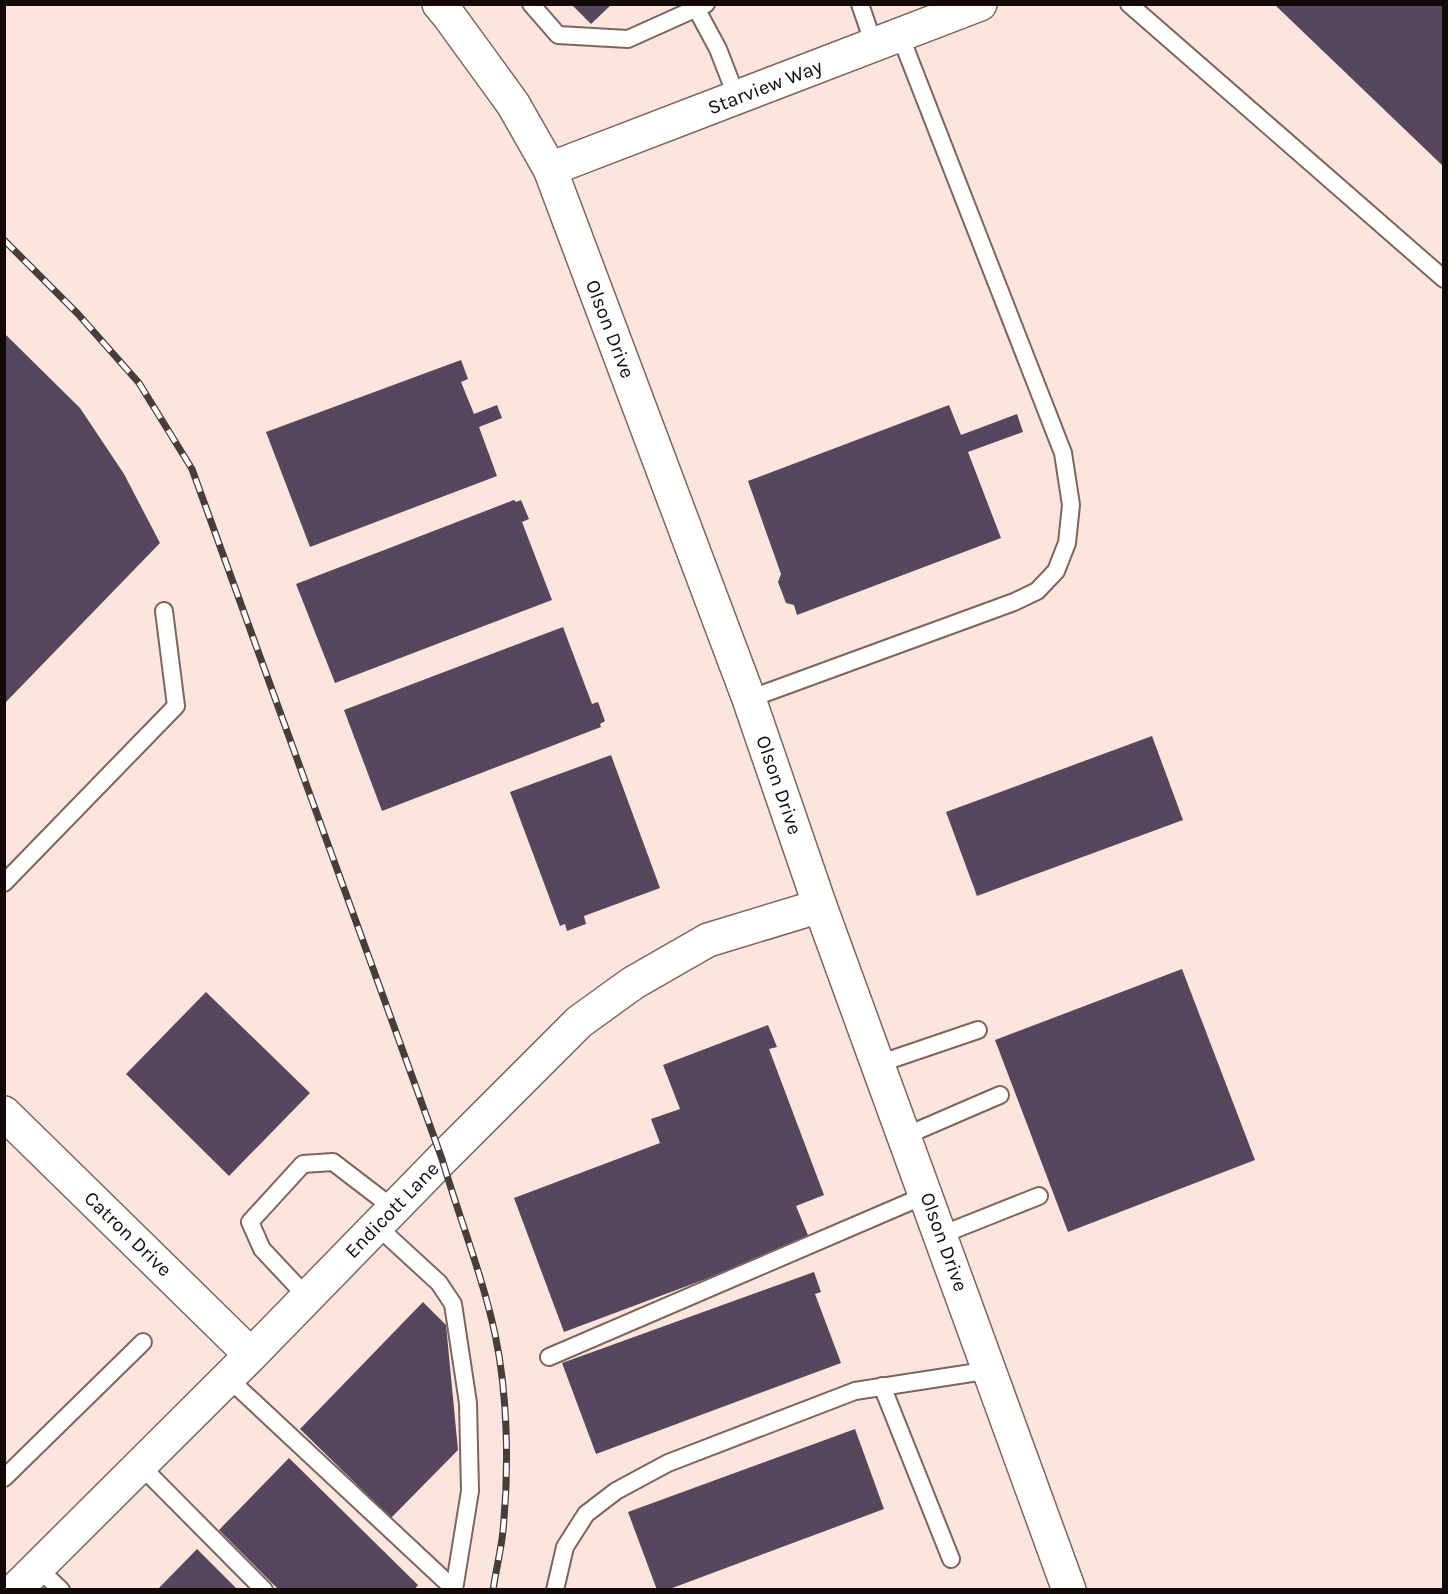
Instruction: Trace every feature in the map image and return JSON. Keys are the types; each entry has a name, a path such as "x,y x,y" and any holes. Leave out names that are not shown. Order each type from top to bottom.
{"street":[{"name":"Olson Drive","path":"439,4 513,104 550,169 749,699 820,906 991,1370 1069,1590"},
{"name":"Starview Way","path":"550,169 980,4"},
{"name":"Endicott Lane","path":"26,1578 228,1378 579,1022 633,983 708,940 820,906"},
{"name":"Catron Drive","path":"4,1113 251,1354"}],"lane":[{"path":"531,4 558,35 628,39 701,7 737,98"},
{"path":"749,699 1029,595 1037,591 1056,572 1067,543 1071,506 1063,453 887,40 860,4"},
{"path":"1129,4 1443,279"},
{"path":"4,883 176,706 164,611"},
{"path":"878,1064 978,1030"},
{"path":"905,1136 1000,1095"},
{"path":"307,1297 262,1249 250,1221 303,1164 333,1162 385,1217 439,1283 453,1304 468,1403 470,1491 454,1589"},
{"path":"549,1357 926,1195"},
{"path":"941,1235 1040,1196"},
{"path":"4,1478 143,1342"},
{"path":"555,1590 565,1547 586,1514 616,1491 668,1463 855,1391 991,1370"},
{"path":"228,1378 454,1589"},
{"path":"882,1386 951,1559"},
{"path":"140,1465 264,1590"},
{"path":"26,1578 62,1590"}],"shaded area":[{"path":"5,5 1443,5 1443,1589 5,1589"}],"building":[{"path":"571,4 612,4 591,24"},
{"path":"1275,5 1444,5 1444,167"},
{"path":"4,333 80,408 124,474 160,543 4,704"},
{"path":"461,360 468,379 461,382 474,414 497,405 502,418 479,427 497,476 310,547 266,432"},
{"path":"949,405 961,435 1017,414 1023,432 968,452 1001,538 797,615 794,605 786,603 778,582 781,574 748,481"},
{"path":"514,500 516,502 521,500 529,519 522,522 552,600 335,683 296,584"},
{"path":"563,627 592,704 598,702 605,721 600,724 601,727 382,811 344,710"},
{"path":"1152,736 1183,820 977,896 946,812"},
{"path":"611,755 660,888 584,916 586,924 567,931 565,924 560,926 510,792"},
{"path":"1182,969 1255,1160 1068,1232 995,1040"},
{"path":"206,992 310,1093 229,1176 126,1074"},
{"path":"768,1025 777,1047 769,1049 824,1195 796,1206 810,1240 564,1332 514,1198 660,1143 651,1119 680,1109 663,1065"},
{"path":"814,1272 821,1292 815,1294 841,1363 596,1454 562,1363"},
{"path":"423,1302 446,1325 458,1450 391,1518 300,1429"},
{"path":"855,1429 884,1509 667,1590 657,1590 628,1512"},
{"path":"289,1458 418,1585 414,1590 279,1590 219,1530"},
{"path":"197,1549 238,1590 157,1590"}],"railway":[{"path":"4,240 78,314 139,383 192,469 442,1159 490,1312 503,1382 506,1483 503,1531 493,1590"}]}
